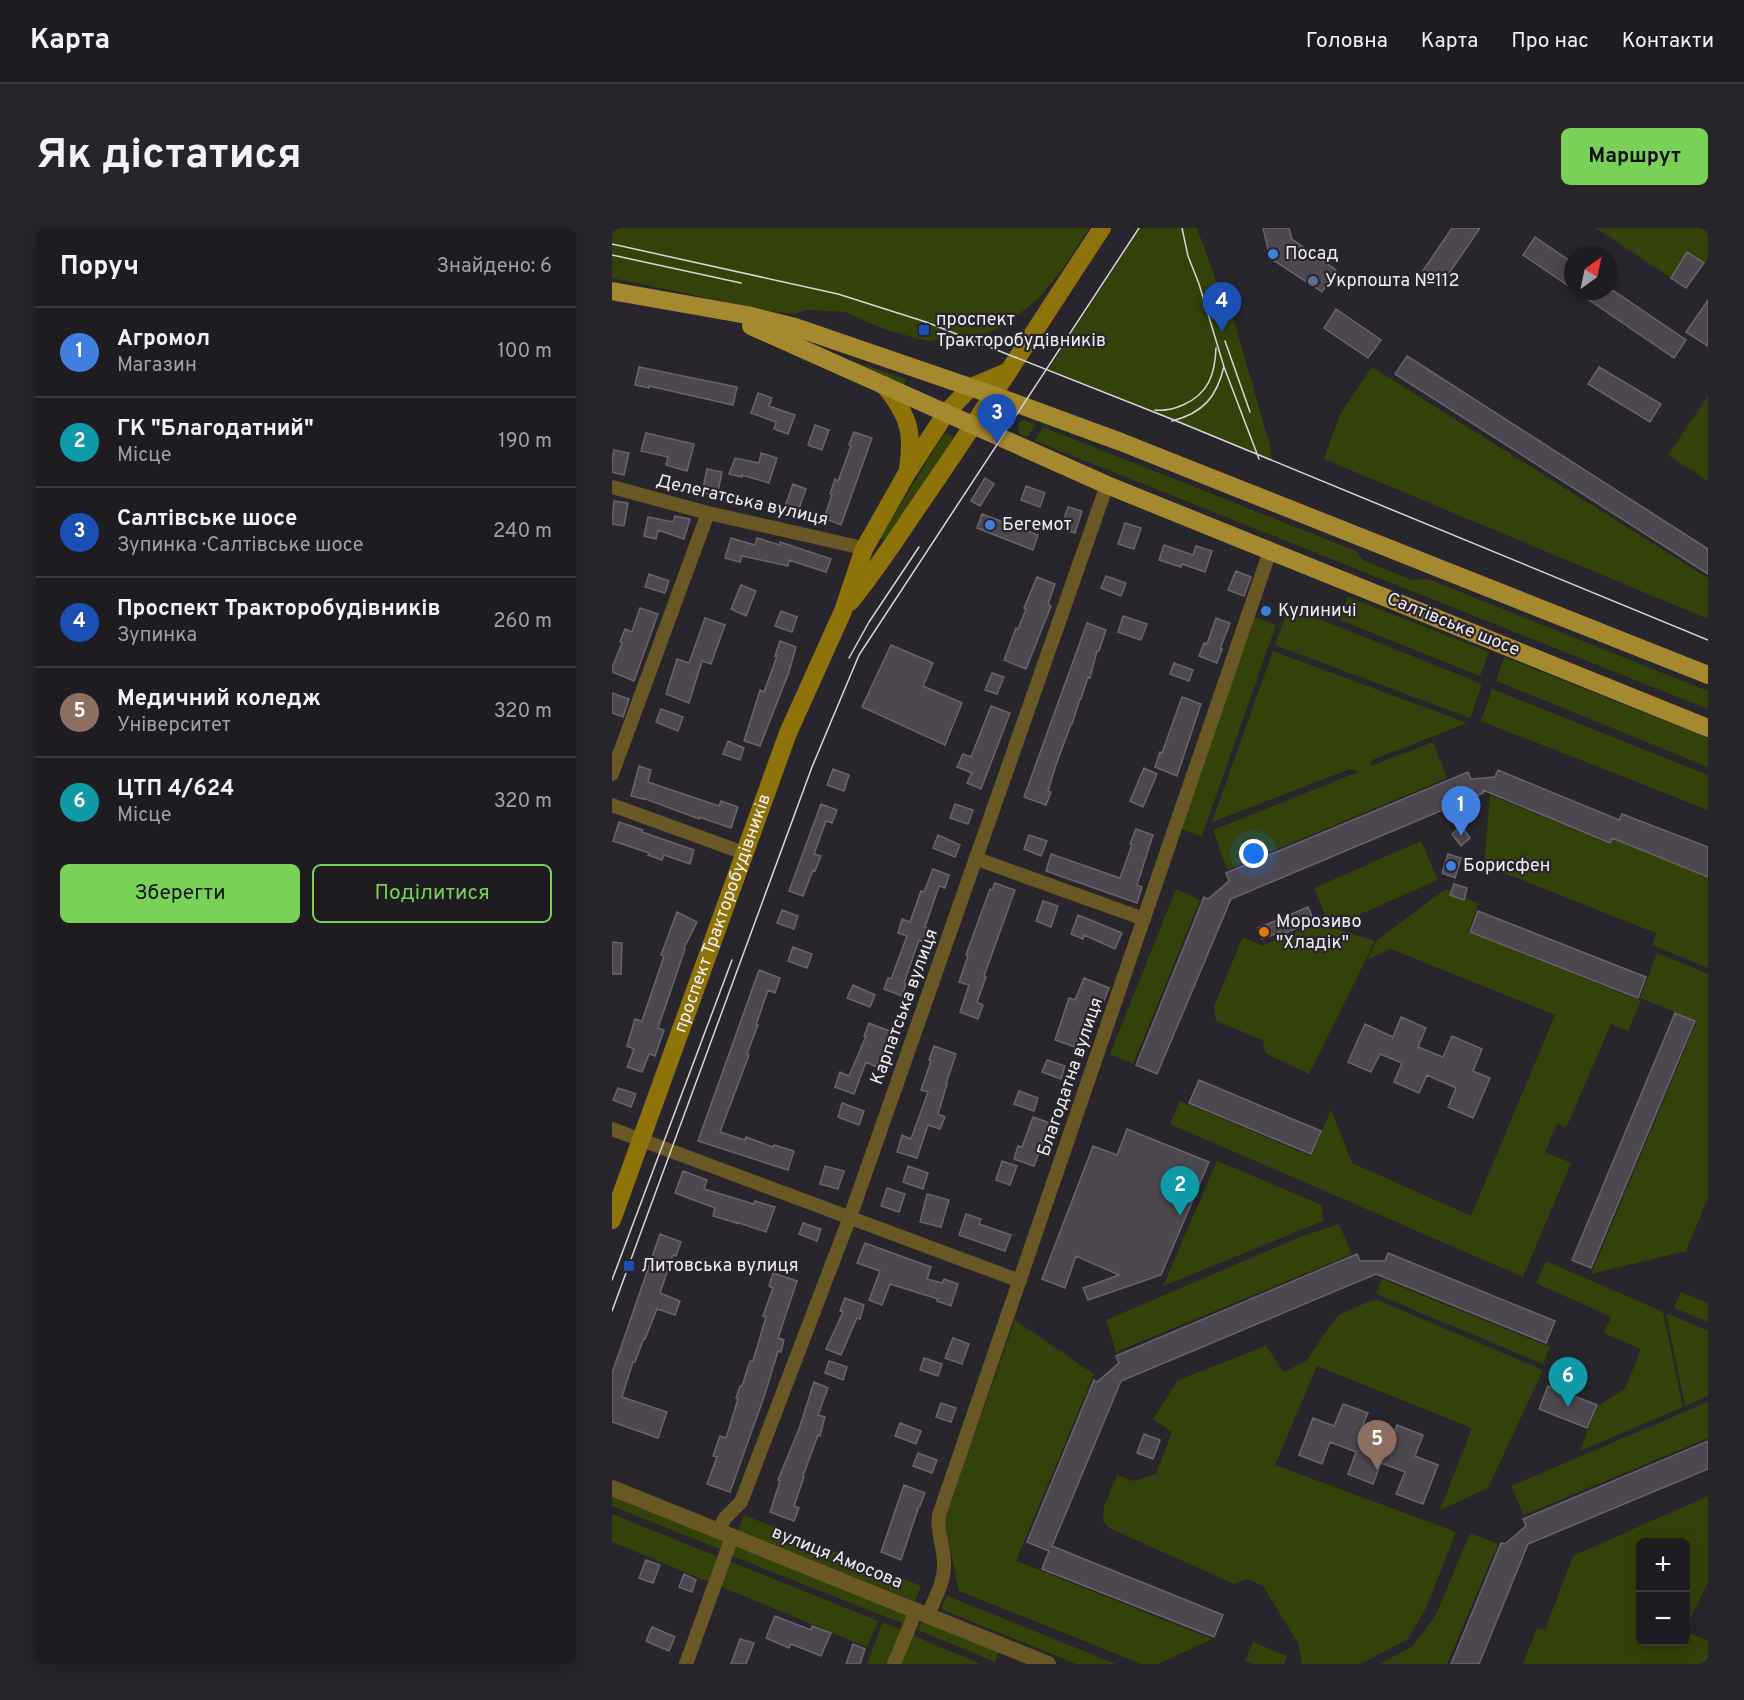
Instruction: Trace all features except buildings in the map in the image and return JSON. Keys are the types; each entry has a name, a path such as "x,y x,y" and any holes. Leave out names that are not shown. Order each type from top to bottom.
{"main road":[{"name":"проспект Тракторобудівників","path":"843,611 873,574 974,425 1102,228"},
{"name":"Салтівське шосе","path":"612,291 747,315 795,327 971,387 1132,446 1708,675"},
{"name":"Салтівське шосе","path":"702,307 771,334 1107,485 1708,728"},
{"name":"проспект Тракторобудівників","path":"612,1220 788,733 843,611 864,549 907,473 946,413 971,387 1009,371"},
{"path":"884,385 899,404 908,426 911,450 907,473"}],"street":[{"name":"Карпатська вулиця","path":"686,1664 725,1534 725,1518 741,1502 850,1217 1107,485"},
{"name":"Делегатська вулиця","path":"612,488 864,549"},
{"path":"612,774 708,513"},
{"name":"Благодатна вулиця","path":"894,1664 922,1613 938,1590 944,1566 937,1524 939,1515 1270,551"},
{"path":"612,805 744,853"},
{"path":"977,859 1144,919"},
{"path":"612,1129 1020,1281"},
{"name":"вулиця Амосова","path":"612,1488 1047,1664"}],"green space":[{"path":"612,228 1089,228 1061,271 1038,299 1005,325 985,334 927,341 886,330 845,312 807,310 794,314 770,311 612,278"},
{"path":"1140,228 1197,228 1217,283 1224,286 1270,446 1272,461 1048,370"},
{"path":"1596,228 1708,228 1708,257 1704,263 1687,252 1671,278"},
{"path":"849,360 906,379 902,391"},
{"path":"1372,367 1708,578 1708,619 1324,459 1340,414"},
{"path":"1708,396 1708,481 1668,455"},
{"path":"1024,420 1036,424 1027,437 1021,435 1018,428 1019,422"},
{"path":"1043,427 1356,551 1363,560 1412,580 1428,579 1708,691 1708,709 1035,441"},
{"path":"948,433 953,440 885,541 880,538 944,434"},
{"path":"1348,597 1489,652 1480,676 1340,620"},
{"path":"1289,607 1482,684 1470,718 1275,645"},
{"path":"1252,616 1276,625 1202,836 1179,829"},
{"path":"1273,651 1467,723 1372,760 1369,767 1433,742 1447,778 1227,870 1213,830 1358,772 1350,769 1212,822"},
{"path":"1504,657 1708,738 1708,767 1496,681"},
{"path":"1492,689 1708,775 1708,810 1481,721"},
{"path":"1490,795 1610,844 1612,839 1708,877 1708,968 1652,945 1656,933 1484,865"},
{"path":"1421,841 1438,880 1331,927 1375,941 1309,1074 1265,1053 1263,1040 1216,1021 1214,1006 1243,937 1262,946 1316,923 1330,927 1314,888"},
{"path":"1176,889 1200,900 1133,1064 1110,1054"},
{"path":"1446,889 1479,904 1468,932 1641,1001 1628,1031 1611,1024 1566,1128 1557,1124 1545,1152 1571,1163 1523,1277 1170,1124 1180,1101 1311,1156 1331,1110 1352,1163 1471,1216 1555,1015 1391,949 1368,959 1377,940"},
{"path":"1657,953 1708,974 1708,1198 1686,1251 1591,1274 1697,1021 1640,998"},
{"path":"1217,1161 1322,1205 1323,1221 1163,1286"},
{"path":"1339,1224 1352,1254 1116,1352 1106,1320 1302,1236"},
{"path":"1546,1261 1663,1312 1683,1407 1580,1451 1597,1406 1625,1389 1641,1349 1604,1333 1611,1317 1536,1283"},
{"path":"1382,1279 1550,1347 1543,1364 1376,1294"},
{"path":"1681,1292 1708,1303 1708,1322 1674,1308"},
{"path":"1377,1300 1543,1370 1488,1488 1440,1510 1472,1428 1317,1366 1275,1465 1456,1532 1426,1608 1408,1639 1361,1664 1302,1664 1298,1643 1263,1586 1248,1579 1234,1584 1109,1528 1103,1521 1104,1507 1117,1475 1133,1481 1156,1474 1172,1432 1153,1419 1178,1380 1266,1346 1284,1372 1306,1361 1338,1315"},
{"path":"1666,1313 1708,1331 1708,1396 1685,1406"},
{"path":"1015,1320 1094,1374 1016,1561 1212,1639 1158,1664 1141,1664 959,1591 944,1521"},
{"path":"1708,1402 1708,1438 1524,1515 1511,1486"},
{"path":"1708,1496 1708,1582 1690,1620 1690,1538 1636,1538 1636,1646 1690,1646 1690,1634 1708,1641 1708,1664 1523,1664 1537,1628 1545,1630 1573,1556"},
{"path":"612,1497 725,1542 722,1550 612,1506"},
{"path":"612,1514 878,1621 867,1647 612,1542"},
{"path":"744,1515 921,1586 915,1601 738,1531"},
{"path":"1470,1533 1498,1544 1447,1664 1380,1664 1413,1646 1436,1615"},
{"path":"734,1546 908,1614 904,1624 730,1555"},
{"path":"947,1596 1116,1664 1076,1664 941,1609"},
{"path":"922,1620 999,1651 995,1662 918,1630"},
{"path":"883,1622 904,1631 890,1664 867,1664"},
{"path":"912,1635 981,1664 900,1664"},
{"path":"1253,1642 1287,1656 1284,1664 1253,1664 1245,1661"}],"tram line":[{"path":"612,1311 812,767 859,655 1139,228"},
{"path":"1182,228 1188,256 1199,284 1224,367 1259,459"},
{"path":"612,244 838,294 926,322 1174,420 1708,640"},
{"path":"612,255 741,283"},
{"path":"1225,341 1250,412"},
{"path":"1155,410 1176,408 1199,395 1212,375 1216,348"},
{"path":"1172,421 1183,418 1207,402 1217,387 1224,366"},
{"path":"849,658 869,622 919,547"},
{"path":"612,1280 732,960"}],"place":[{"name":"Посад","path":"1273,254"},
{"name":"Укрпошта №112","path":"1313,281"},
{"name":"проспект Тракторобудівників","path":"924,330"},
{"name":"Проспект Тракторобудівників","path":"1222,332"},
{"name":"Салтівське шосе","path":"997,444"},
{"name":"Бегемот","path":"990,525"},
{"name":"Кулиничі","path":"1266,611"},
{"name":"Агромол","path":"1461,836"},
{"name":"Борисфен","path":"1451,866"},
{"name":"Морозиво \"Хладік\"","path":"1264,932"},
{"name":"ГК \"Благодатний\"","path":"1180,1216"},
{"name":"Литовська вулиця","path":"629,1266"},
{"name":"ЦТП 4/624","path":"1568,1407"},
{"name":"Медичний коледж","path":"1377,1470"}]}
